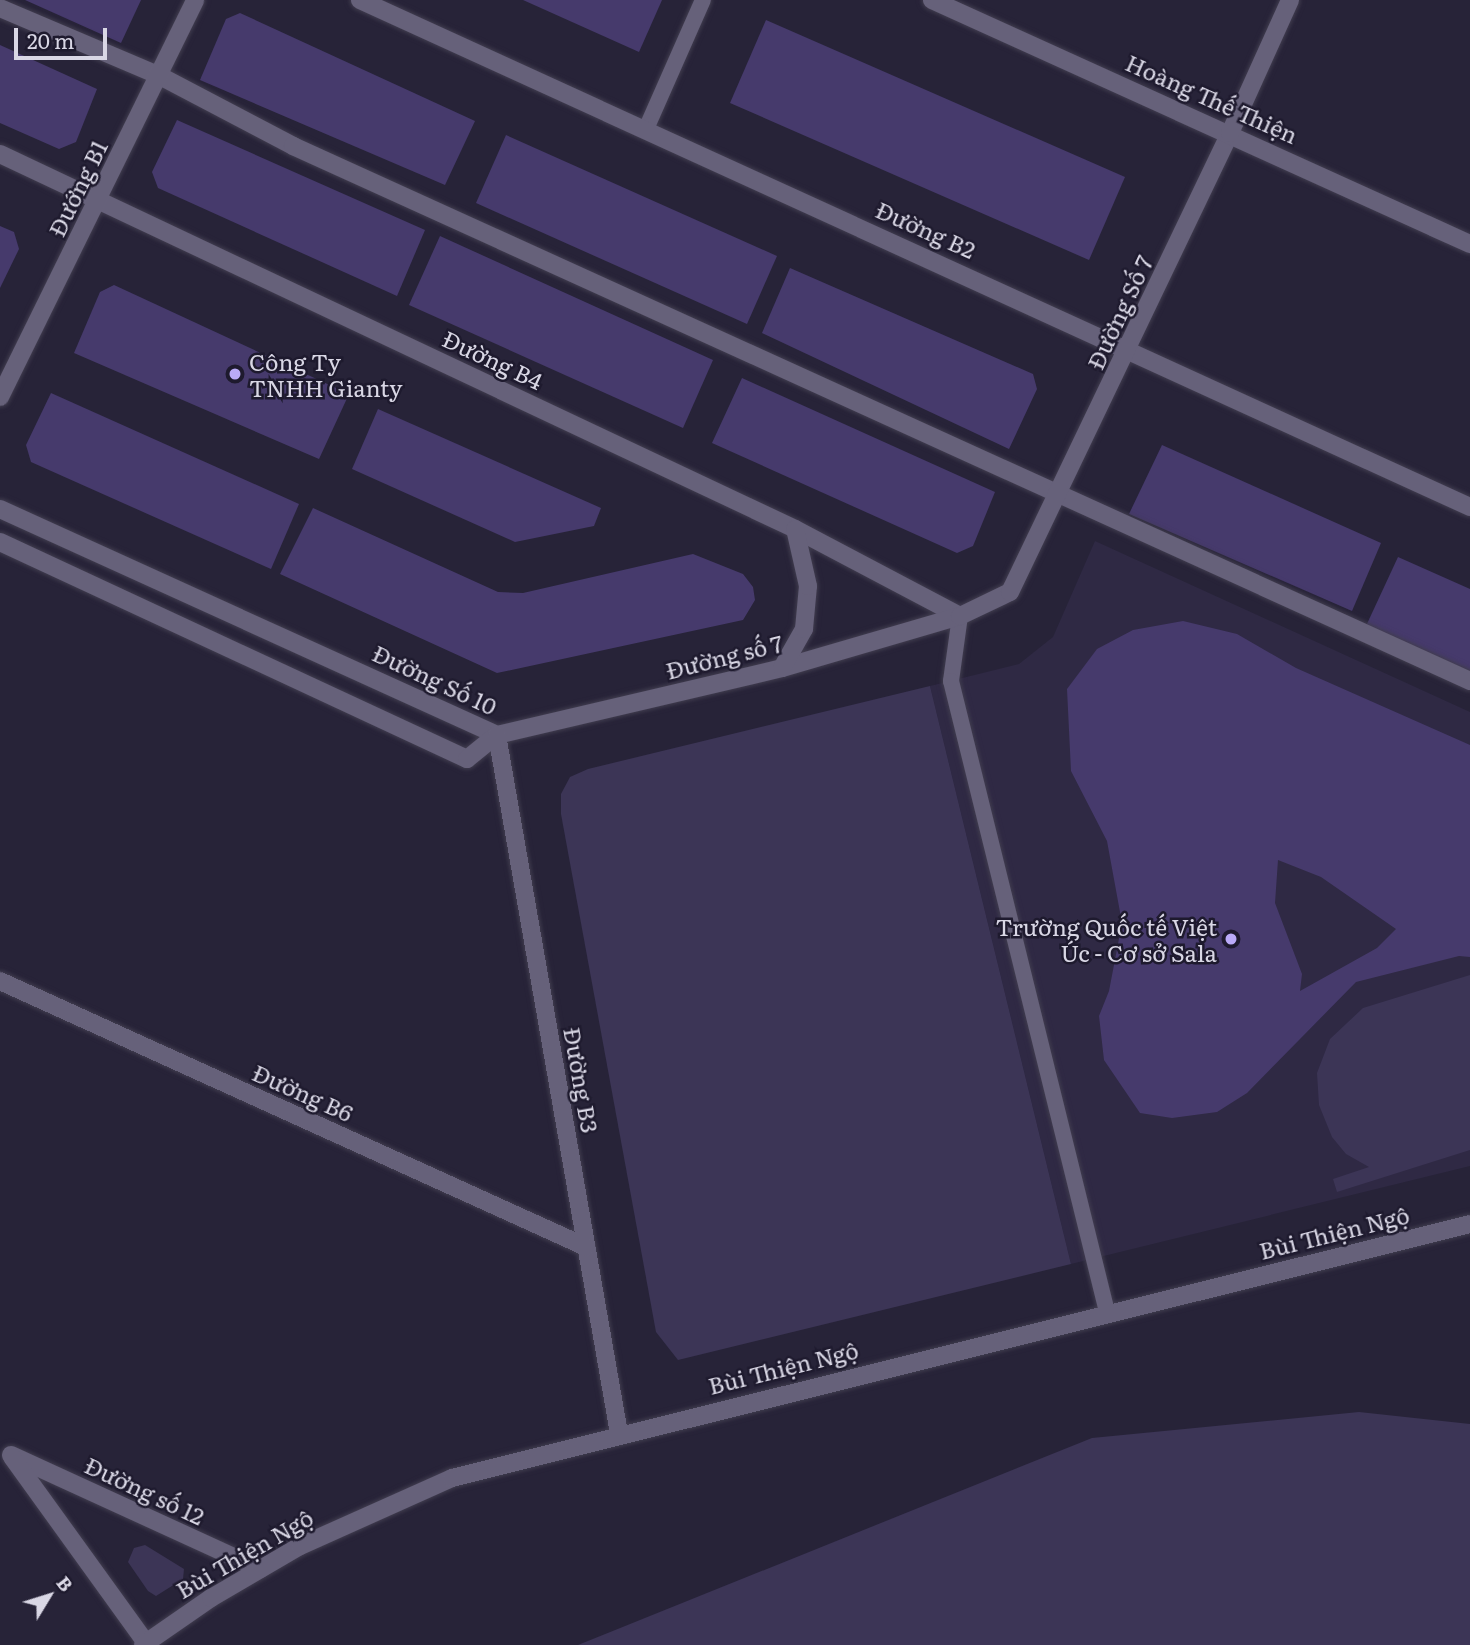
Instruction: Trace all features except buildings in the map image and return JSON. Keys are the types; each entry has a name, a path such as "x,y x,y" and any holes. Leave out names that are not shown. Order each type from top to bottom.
{"street":[{"name":"Đướng B1","path":"0,397 101,199 195,0"},
{"name":"Đường B2","path":"360,0 1129,348 1470,507"},
{"name":"Hoàng Thế Thiện","path":"932,0 1470,244"},
{"name":"Đường Số 7","path":"960,616 1010,592 1060,496 1290,0"},
{"path":"0,8 158,75 293,146 536,253 1060,496 1470,681"},
{"name":"Đường B4","path":"0,154 101,199 795,529 960,616"},
{"name":"Đường Số 10","path":"0,509 497,736 467,760 0,542"},
{"path":"782,668 804,629 807,586 795,529"},
{"name":"Đường số 7","path":"497,736 782,668 960,616"},
{"name":"Đường B3","path":"497,736 619,1433"},
{"name":"Đường B6","path":"0,981 586,1247"},
{"name":"Bùi Thiện Ngộ","path":"144,1644 260,1569 342,1525 452,1478 619,1433 1470,1224"},
{"name":"Đường số 12","path":"5,1452 260,1569"},
{"name":"Đường số 12","path":"5,1452 144,1644"}],"lane":[{"path":"646,129 703,0"},
{"path":"960,616 951,681 1107,1312"}],"shaded area":[{"name":"Trường Quốc tế Việt Úc - Cơ sở Sala","path":"1095,541 1470,712 1470,1166 1071,1264 930,686 1019,664 1053,637"},
{"path":"930,686 1071,1264 678,1360 656,1332 561,814 561,794 570,777 588,769"},
{"path":"1470,975 1470,1150 1337,1192 1333,1179 1369,1167 1346,1154 1332,1137 1319,1105 1317,1073 1330,1039 1363,1008"},
{"path":"1359,1412 1470,1424 1470,1645 578,1645 1092,1438"},
{"path":"145,1545 184,1569 183,1579 156,1596 148,1591 128,1562 134,1548"}],"place":[{"name":"Công Ty TNHH Gianty","path":"235,374"},
{"name":"Trường Quốc tế Việt Úc - Cơ sở Sala","path":"1231,939"}]}
